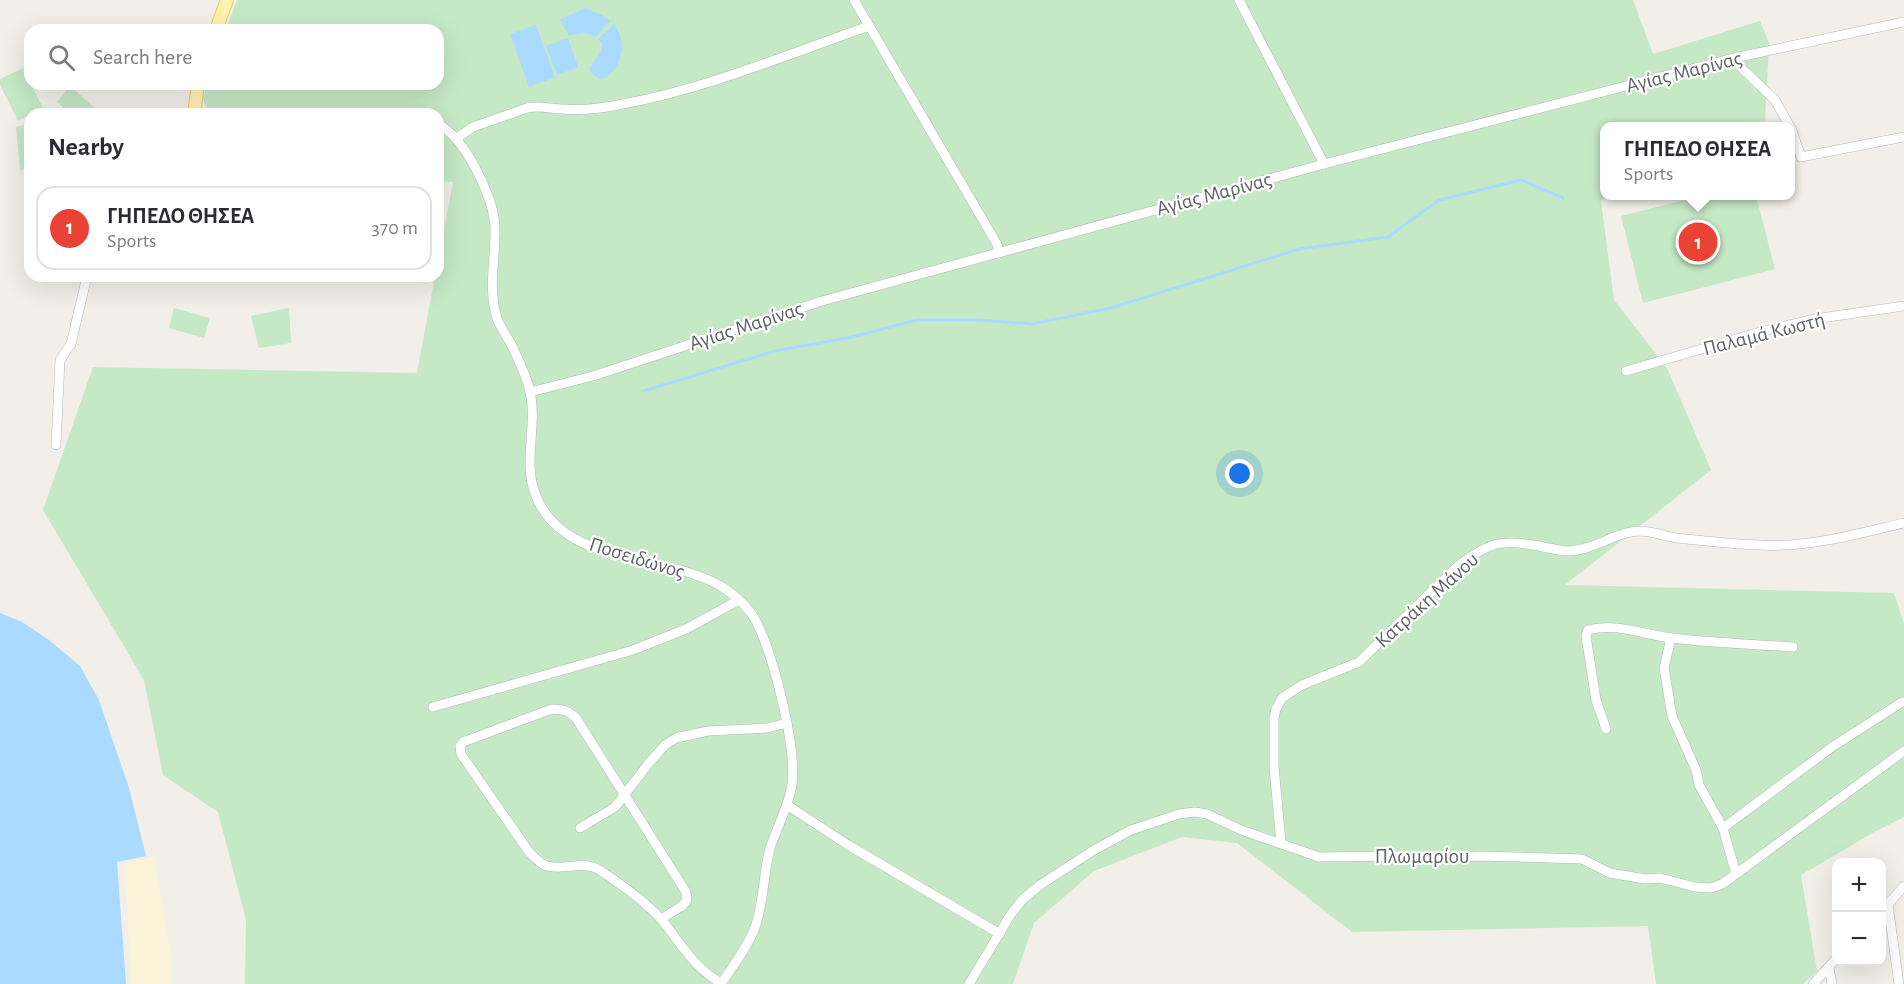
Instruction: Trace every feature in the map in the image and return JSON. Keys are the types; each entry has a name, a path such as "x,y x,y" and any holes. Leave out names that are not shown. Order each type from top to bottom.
{"main road":[{"path":"218,24 227,0"},
{"path":"196,108 198,90"}],"street":[{"path":"854,0 997,244 999,253"},
{"path":"1239,0 1324,164"},
{"name":"Αγίας Μαρίνας","path":"530,392 593,376 822,301 1324,164 1732,59 1904,22"},
{"path":"457,138 473,127 535,106 580,110 603,108 678,90 728,76 869,26"},
{"path":"1732,59 1775,100 1788,122"},
{"name":"Ποσειδώνος","path":"444,128 457,138 473,165 493,214 495,232 491,273 496,318 513,348 530,392 532,485 541,506 557,526 582,542 618,555 704,579 728,591 750,612 762,636 787,723 793,759 792,783 787,805 770,849 754,929 746,948 721,984"},
{"path":"1795,139 1801,157 1904,137"},
{"path":"56,445 60,360 71,344 86,282"},
{"name":"Παλαμά Κωστή","path":"1626,371 1760,332 1814,319 1904,306"},
{"name":"Κατράκη Μάνου","path":"1281,843 1274,767 1274,718 1282,698 1302,685 1359,662 1459,565 1476,552 1503,542 1518,542 1567,551 1642,531 1732,543 1793,544 1904,523"},
{"path":"432,707 633,650 686,629 739,600"},
{"path":"1606,729 1596,700 1586,636 1588,630 1599,627 1615,628 1671,638 1793,647"},
{"path":"1671,638 1664,668 1672,716 1696,770 1699,785 1723,828 1736,874"},
{"path":"1723,828 1832,747 1902,702"},
{"path":"661,919 682,906 687,900 686,892 570,712 552,709 463,742 460,746 461,754 529,852 537,860 547,866 579,864 598,869 637,897 661,919 698,967 721,984"},
{"path":"580,828 615,807 665,745 676,738 708,731 767,728 787,723"},
{"name":"Πλωμαρίου","path":"969,984 1011,914 1023,899 1040,885 1094,850 1131,830 1179,814 1195,812 1208,814 1241,830 1319,857 1397,856 1427,859 1479,856 1582,859 1610,873 1645,879 1660,878 1711,888 1722,884 1904,751"},
{"path":"787,805 848,845 1000,934"},
{"path":"1886,907 1904,886"},
{"path":"1886,912 1899,984"},
{"path":"1813,984 1832,964"},
{"path":"1829,968 1832,984"}],"green space":[{"path":"237,0 1633,0 1653,54 1760,21 1769,43 1765,121 1600,122 1600,200 1602,200 1614,300 1667,368 1711,470 1565,585 1894,593 1904,624 1904,817 1801,875 1817,971 1803,984 1656,984 1648,926 1352,932 1237,843 1182,837 1094,871 1034,923 1013,984 245,984 246,920 218,812 163,775 144,680 43,510 93,367 417,373 434,282 444,282 444,229 453,182 444,181 444,108 206,108 203,97 205,90 444,90 444,24 228,24"},
{"path":"23,68 24,90 34,90 43,108 24,108 24,118 18,121 0,85 0,79"},
{"path":"67,90 75,90 95,108 64,108 57,102"},
{"path":"24,125 24,170 20,170 16,127"},
{"path":"1684,200 1757,200 1775,269 1643,303 1621,216"},
{"path":"174,308 210,318 204,338 169,328"},
{"path":"289,308 291,343 259,348 251,316"}],"sand":[{"path":"154,857 171,956 171,984 131,984 125,863"}],"water":[{"path":"585,8 610,21 596,36 583,33 569,36 560,20"},
{"path":"614,24 621,40 621,53 612,73 601,78 595,76 589,69 601,51 602,44 598,39"},
{"path":"536,25 555,77 529,87 510,34"},
{"path":"568,38 578,67 557,75 546,46"},
{"path":"0,613 22,622 49,640 80,666 99,700 129,788 146,856 117,862 126,984 0,984"}],"waterway":[{"path":"643,391 775,351 852,337 916,320 976,320 1032,324 1111,308 1299,249 1388,237 1439,200 1521,180 1563,198"}],"place":[{"name":"ΓΗΠΕΔΟ ΘΗΣΕΑ","path":"1698,242"}]}
